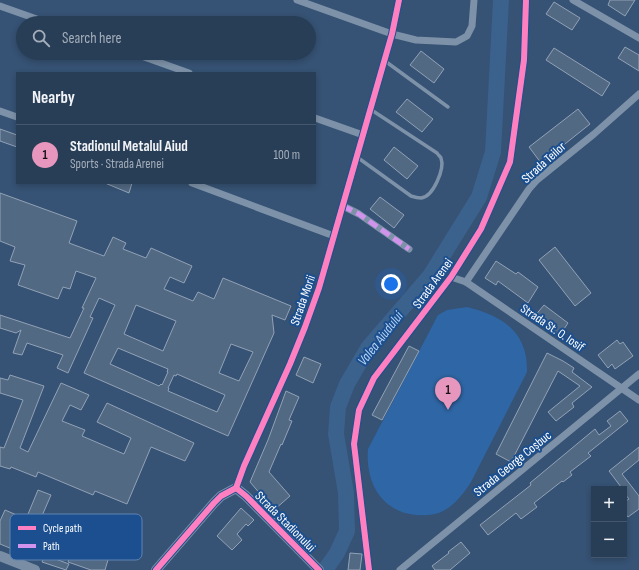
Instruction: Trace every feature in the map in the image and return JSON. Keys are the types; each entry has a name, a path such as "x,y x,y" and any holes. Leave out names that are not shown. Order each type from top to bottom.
{"main road":[{"name":"Strada Stadionului","path":"236,488 246,496 319,570"},
{"path":"156,570 214,503 221,496 236,488"},
{"path":"0,556 35,570"}],"street":[{"path":"297,0 392,34 416,40 456,42 467,36 472,26 474,0"},
{"name":"Strada Morii","path":"236,488 244,466 305,327 319,288 392,34 399,0"},
{"name":"Strada Arenei","path":"369,570 354,444 359,410 374,378 451,278 481,229 510,162 524,60 526,0"},
{"path":"573,0 639,38"},
{"path":"0,6 28,16"},
{"path":"153,60 186,72"},
{"name":"Strada Teilor","path":"466,282 529,189 639,94"},
{"path":"0,111 16,117"},
{"path":"316,118 363,135"},
{"path":"195,184 334,236"},
{"path":"343,206 359,214 409,249"},
{"name":"Strada St. O. Iosif","path":"451,278 466,282 639,400"},
{"name":"Strada George Coșbuc","path":"400,570 639,374"}],"lane":[{"path":"384,60 448,107"},
{"path":"357,157 411,196 419,198 425,197 430,193 436,183 442,166 441,159 437,153 370,109"}],"shaded area":[{"path":"467,307 492,315 511,328 518,336 523,346 527,372 471,482 459,498 447,508 430,515 404,513 393,508 378,493 369,472 368,449 438,315 447,310"}],"building":[{"path":"610,0 635,0 625,16 608,5"},
{"path":"554,2 580,18 572,30 546,14"},
{"path":"625,47 639,55 639,71 618,58"},
{"path":"554,48 610,83 602,96 546,60"},
{"path":"421,51 444,69 434,83 410,65"},
{"path":"407,99 433,119 422,132 396,112"},
{"path":"578,109 590,124 541,163 529,147"},
{"path":"0,129 16,135 16,147 0,141"},
{"path":"394,147 418,166 407,179 384,160"},
{"path":"107,184 132,184 129,193"},
{"path":"0,193 77,221 69,243 104,256 113,237 126,243 123,249 146,258 151,248 192,266 184,283 170,277 164,289 193,301 198,292 214,299 223,278 291,306 285,320 272,315 274,333 228,436 84,373 115,305 99,298 90,317 93,318 68,373 57,368 63,355 27,343 22,355 13,353 21,330 16,333 0,328 0,315 70,338 96,278 76,271 70,289 63,287 58,299 18,285 25,265 10,261 15,247 0,241","holes":["136,305 176,321 163,351 124,334","231,344 253,352 239,381 219,373","118,348 168,369 168,372 162,385 161,384 159,386 110,364","177,374 225,395 217,412 168,391 174,375 176,376"]},
{"path":"380,197 404,215 394,228 370,209"},
{"path":"555,247 591,293 575,306 539,260"},
{"path":"496,261 516,274 518,272 538,287 528,303 498,281 496,285 485,278"},
{"path":"544,305 568,323 560,335 534,317"},
{"path":"617,340 620,344 623,342 633,356 615,369 612,364 608,368 598,355"},
{"path":"409,346 419,351 382,420 372,415"},
{"path":"547,353 574,368 572,372 592,387 572,403 574,407 556,421 548,412 580,386 558,371 511,462 496,454"},
{"path":"304,357 321,364 313,383 296,375"},
{"path":"10,375 44,386 20,448 28,452 61,383 89,395 81,410 70,405 62,421 85,430 82,436 124,454 131,438 97,422 107,403 194,443 185,461 151,447 127,504 95,491 93,495 38,472 36,477 11,467 10,469 0,466 0,447 4,448 23,400 0,393 0,378 8,380"},
{"path":"286,391 299,397 289,420 292,421 269,472 290,496 274,510 250,482 268,440"},
{"path":"620,411 628,421 588,453 591,456 570,472 572,475 534,503 537,507 521,519 516,513 488,535 480,525 531,485 530,483 595,429 599,435 611,426 607,421"},
{"path":"639,447 639,460 622,474 639,496 639,509 628,517 627,500 629,499 627,497 627,486 620,486 609,471"},
{"path":"38,490 51,495 43,514 28,514"},
{"path":"241,508 254,520 248,526 246,524 237,534 242,540 232,550 217,536"},
{"path":"5,510 14,514 10,514 10,548 0,544 0,521"},
{"path":"461,542 470,553 450,570 435,570 432,566"},
{"path":"350,553 362,554 360,570 348,570"},
{"path":"43,560 58,560 69,564 66,570 42,562"},
{"path":"69,560 108,560 105,570 91,570 68,562"}],"waterway":[{"name":"Valea Aiudului","path":"325,570 337,553 347,531 346,493 336,434 338,407 347,384 368,348 430,276 479,197 493,152 501,0"}],"marked path":[{"path":"343,206 359,214 409,249"}],"cycle path":[{"path":"236,488 244,466 290,364 319,288 392,34 399,0"},
{"path":"369,570 354,444 359,410 374,378 451,277 481,229 510,162 524,60 526,0"},
{"path":"236,488 246,496 319,570"},
{"path":"156,570 214,503 221,496 236,488"}],"place":[{"name":"Stadionul Metalul Aiud","path":"448,410"}]}
